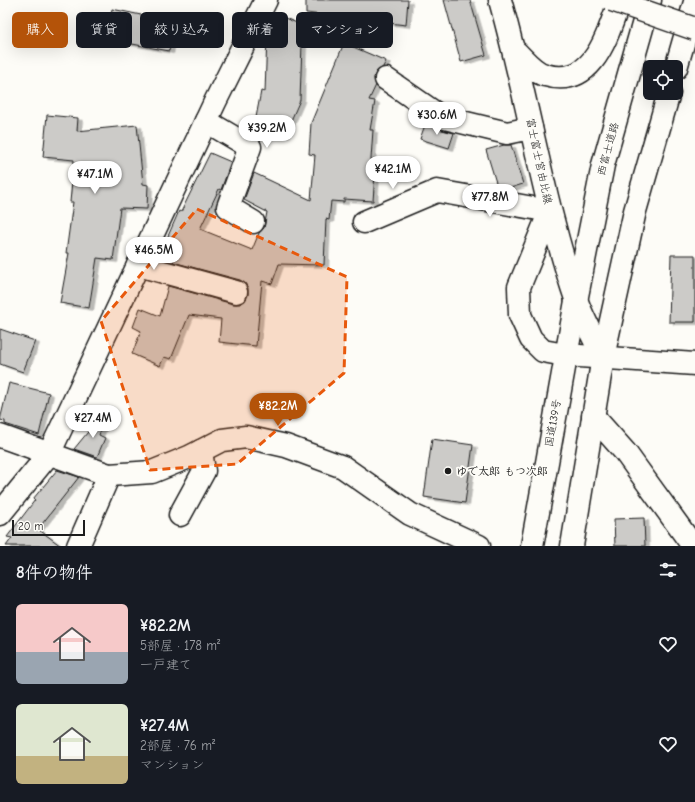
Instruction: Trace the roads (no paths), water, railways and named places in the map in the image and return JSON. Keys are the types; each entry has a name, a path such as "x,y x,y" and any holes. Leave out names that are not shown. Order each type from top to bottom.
{"main road":[{"path":"0,514 49,454 206,121 266,0"},
{"name":"富士富士宮由比線","path":"500,0 514,50 550,211 519,286 520,315 531,339 543,351 565,355 695,364"},
{"path":"612,0 695,29"},
{"path":"514,50 529,65 544,75 565,77 579,74 590,66 606,38 620,0"},
{"name":"西富士道路","path":"576,301 603,165 650,0"},
{"path":"678,60 695,2"},
{"path":"386,79 440,117 506,134 531,128"},
{"path":"572,546 602,357 635,211 667,100"},
{"path":"206,121 250,147 228,207 253,222"},
{"path":"364,222 437,191 550,211 576,301 602,357"},
{"path":"138,265 236,292"},
{"name":"国道139号","path":"532,546 565,355 576,301"},
{"path":"593,416 625,452 693,546"},
{"path":"0,436 109,475 152,472 201,451 222,440 246,437 286,446 343,467 410,514 479,546"},
{"path":"180,515 204,471 201,451"},
{"path":"78,546 109,475"}],"place":[{"name":"ゆで太郎 もつ次郎","path":"448,471"}]}
